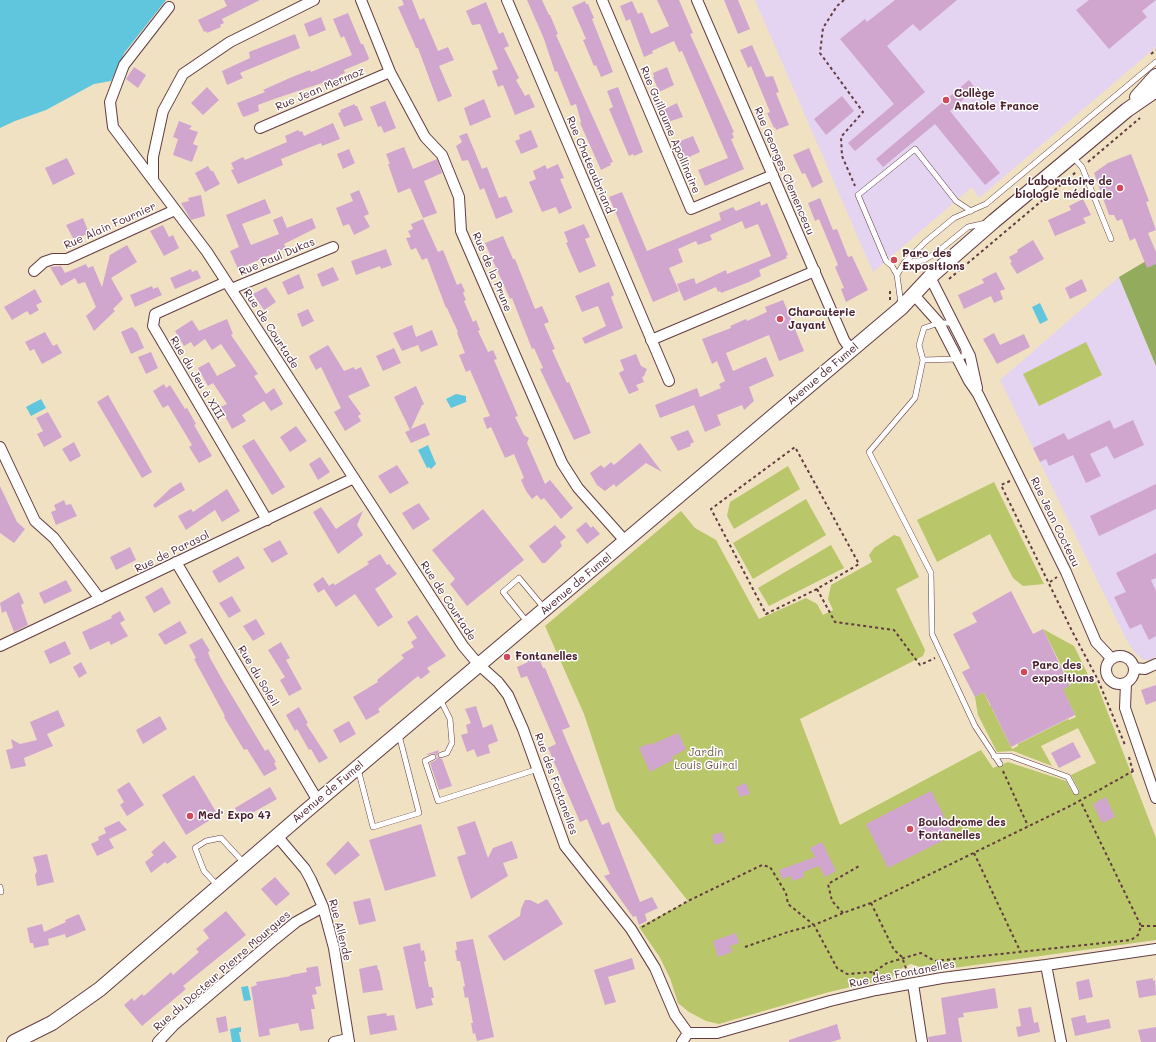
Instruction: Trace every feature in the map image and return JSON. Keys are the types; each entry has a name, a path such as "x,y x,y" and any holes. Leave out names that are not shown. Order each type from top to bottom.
{"main road":[{"name":"Avenue de Fumel","path":"1127,110 1156,76"},
{"name":"Avenue de Fumel","path":"14,1042 52,1023 82,1003 398,733 546,610 901,308 914,295 932,282 994,221 1127,110 1156,90"}],"street":[{"path":"153,180 153,158 163,111 183,74 230,42 314,0"},
{"name":"Rue de la Prune","path":"361,0 390,72 425,137 442,155 460,197 461,231 562,463 578,488 626,542"},
{"name":"Rue Chateaubriand","path":"507,0 669,380"},
{"name":"Rue Guillaume Apollinaire","path":"602,0 691,210 773,175"},
{"name":"Rue Georges Clemenceau","path":"697,0 814,272 844,340 851,350"},
{"name":"Rue de Courtade","path":"169,7 124,65 110,102 113,127 229,285 463,646 479,665"},
{"name":"Rue Jean Mermoz","path":"260,128 390,72"},
{"name":"Rue Alain Fournier","path":"34,271 44,262 53,259 67,259 175,210"},
{"name":"Rue Paul Dukas","path":"229,285 332,247"},
{"path":"651,340 814,272"},
{"name":"Rue Jean Cocteau","path":"932,282 970,356 978,394"},
{"name":"Rue du Jeu à XIII","path":"229,285 155,314 153,326 267,520"},
{"name":"Rue Jean Cocteau","path":"914,295 939,323 978,394 1066,572 1096,642 1112,659"},
{"path":"0,447 35,521 54,538 100,600"},
{"name":"Rue de Parasol","path":"0,646 100,600 176,562 354,478"},
{"name":"Rue du Soleil","path":"176,562 318,802"},
{"path":"1116,657 1126,657 1132,663 1134,668 1133,677 1126,683 1117,684 1109,679 1107,675 1107,666 1112,659 1116,657"},
{"path":"1134,668 1145,669 1156,664"},
{"name":"Rue des Fontanelles","path":"479,665 498,682 508,695 538,769 565,846 631,929 655,968 675,1015 688,1033 716,1033 830,1001 942,978 1046,965"},
{"path":"1126,683 1125,708 1156,798"},
{"name":"Rue Allende","path":"277,836 305,869 312,880 323,907 334,948 348,1041"},
{"name":"Rue du Docteur Pierre Mourgues","path":"158,1042 174,1025 275,939 296,922 323,907"},
{"path":"1061,1042 1046,965 1156,949"},
{"path":"913,984 922,1042"},
{"path":"682,1042 688,1033"},
{"path":"334,1042 348,1041"}],"lane":[{"path":"897,275 904,263 925,242 954,218 986,204 1156,62"},
{"path":"901,308 897,275 892,266 886,261 858,195 915,149 956,201 971,211"},
{"path":"1072,157 1082,167 1112,239"},
{"path":"904,263 924,260 968,227 994,221"},
{"path":"954,323 939,323 924,328 919,345 924,360 916,398 869,452 931,573 932,634 975,726 1000,764"},
{"path":"924,360 958,359 964,356 964,343"},
{"path":"529,624 503,592 519,578 546,610"},
{"path":"440,698 450,719 452,743 447,753 441,755"},
{"path":"358,768 373,826 419,813 398,733"},
{"path":"994,756 1010,756 1068,777 1076,792"},
{"path":"432,757 425,761 438,801 538,769"},
{"path":"218,887 204,871 195,848 206,841 221,838 244,864"}],"path":[{"path":"844,0 837,6 823,28 820,53 863,112 841,137 842,156 858,195"},
{"path":"932,282 954,276 1141,118"},
{"path":"795,447 859,564 816,589 766,614 711,509 795,447"},
{"path":"1020,480 1013,480 1001,485 1050,582 1072,631 1098,680 1125,746"},
{"path":"816,589 835,622 894,630 920,665 942,655"},
{"path":"1128,754 1133,773"},
{"path":"745,946 814,925 872,903 1133,773 1143,763"},
{"path":"1000,764 1028,826"},
{"path":"631,929 640,928 688,901 762,865 770,867 786,893 788,904 814,925 837,968 847,974 874,972 887,962 921,953 935,961 1021,953 1131,940 1138,935 1140,926 1076,792"},
{"path":"974,853 1021,953"},
{"path":"843,913 832,901 828,884 859,866"},
{"path":"872,903 894,950 902,958 913,984"},
{"path":"1140,926 1156,926"}],"shaded area":[{"name":"Collège Anatole France","path":"755,0 1156,0 1156,47 979,198 972,187 873,272"},
{"path":"1119,277 1156,367 1156,657 1150,660 1144,660 1135,653 1126,639 1000,380"}],"green space":[{"path":"1156,255 1156,366 1119,277"},
{"path":"1086,342 1102,375 1039,406 1023,374"},
{"path":"788,466 800,489 734,529 727,516 730,502"},
{"path":"994,482 1044,584 1023,586 1013,578 990,534 937,562 917,520"},
{"path":"806,499 826,535 753,579 733,543"},
{"name":"Jardin Louis Guiral","path":"681,511 695,528 716,540 759,619 806,598 817,604 823,615 833,610 828,599 831,585 872,562 869,555 874,548 894,535 900,537 919,577 896,589 925,650 923,656 800,719 840,825 981,750 993,768 1008,762 1066,781 1073,793 1079,790 1071,775 1096,763 1078,728 1041,746 1052,766 1013,751 997,752 978,715 975,697 984,692 990,706 992,705 994,707 992,709 1012,749 1018,746 1018,744 1068,719 1069,720 1076,717 1064,692 1060,691 1070,685 1063,669 1059,667 1061,665 1043,629 1074,646 1092,683 1096,682 1156,838 1156,940 932,971 911,964 902,968 891,978 829,992 719,1024 706,1021 689,1012 678,1003 670,978 659,956 639,927 688,901 616,810 584,714 545,626"},
{"path":"831,545 844,568 769,606 758,588"}],"water":[{"path":"0,0 166,0 125,52 111,81 94,84 46,110 0,128"},
{"path":"1040,303 1048,320 1040,324 1032,307"},
{"path":"456,394 466,396 466,402 451,408 446,399"},
{"path":"41,399 46,408 31,416 26,407"},
{"path":"428,445 436,464 431,469 429,467 427,468 418,450"},
{"path":"248,986 251,1000 244,1001 241,987"},
{"path":"241,1027 241,1032 239,1032 241,1042 232,1042 230,1029"}],"building":[{"path":"224,0 260,0 222,19 224,23 220,25 221,27 207,33 206,31 204,32 198,20 227,6"},
{"path":"402,0 412,0 420,20 424,18 438,51 448,47 454,60 439,66 452,96 438,102 418,48 416,48 398,7 404,5"},
{"path":"527,0 542,0 550,15 558,34 556,35 613,162 610,163 611,165 601,170 580,123 576,104 571,106 557,71 555,72 544,39"},
{"path":"657,0 679,0 693,33 690,34 734,132 732,133 734,138 731,139 744,169 705,186 698,170 728,158 682,51 679,52 674,41 652,51 653,53 644,57 630,19 626,21 620,6 632,1 638,14 642,12 651,34 669,26"},
{"path":"724,0 738,0 750,29 738,34"},
{"path":"895,0 957,0 920,31 913,24 887,46 925,92 855,151 848,143 894,104 840,39 865,19 867,22"},
{"path":"1089,0 1156,0 1142,11 1147,17 1109,49 1076,10"},
{"path":"585,1 586,4 588,4 594,18 592,19 613,72 601,77 596,65 594,66 583,40 586,39 572,7"},
{"path":"486,2 499,34 503,32 509,46 504,48 519,78 516,80 525,96 529,94 535,107 515,115 503,85 498,87 492,71 498,69 480,24 472,25 466,11"},
{"path":"348,13 361,44 363,44 369,58 368,60 344,70 345,73 340,75 340,77 258,105 259,111 244,117 242,115 237,103 265,92 263,90 292,77 310,70 311,72 352,55 344,36 341,38 333,19"},
{"path":"321,17 326,30 309,37 304,24"},
{"path":"295,34 300,48 240,73 243,78 227,85 222,71 250,58 249,52"},
{"path":"752,45 766,77 773,76 779,92 776,93 789,125 776,130 767,113 770,112 751,66 748,68 740,50"},
{"path":"134,67 146,75 138,88 126,79"},
{"path":"667,67 674,85 659,92 653,77 653,73"},
{"path":"969,80 976,89 950,111 1000,173 985,185 935,124 883,167 876,159"},
{"path":"207,87 219,100 203,115 191,103"},
{"path":"618,87 643,152 634,156 633,154 629,156 609,109 613,107 607,91"},
{"path":"842,96 854,111 826,135 814,119"},
{"path":"484,99 491,117 470,126 464,108"},
{"path":"385,101 396,128 384,133 381,126 378,127 370,107"},
{"path":"677,103 683,117 668,122 663,110"},
{"path":"355,104 363,120 344,127 338,113 341,112 340,110"},
{"path":"179,121 192,126 189,129 198,132 193,144 198,146 192,162 173,155 178,139 173,137"},
{"path":"333,123 340,139 322,146 321,143 281,159 283,165 238,184 231,170 234,169 231,163 243,157 245,160 287,142 285,136 298,130 300,132 302,131 304,136"},
{"path":"531,130 538,147 521,154 515,141 520,139 519,135"},
{"path":"467,133 482,169 487,167 499,198 506,196 513,212 496,219 484,188 480,190 468,160 462,161 456,146 462,142 459,136"},
{"path":"693,136 700,152 687,158 686,156 684,157 678,142"},
{"path":"404,147 413,169 437,159 442,173 424,181 437,213 423,218 410,188 398,193 386,154"},
{"path":"809,148 823,182 812,188 805,173 802,174 793,155"},
{"path":"349,149 355,163 343,169 337,154"},
{"name":"Laboratoire de biologie médicale","path":"1131,154 1149,201 1146,202 1156,230 1148,233 1156,252 1156,264 1147,268 1135,238 1130,241 1122,219 1117,221 1114,215 1109,215 1094,173 1108,163"},
{"path":"67,158 75,174 53,185 45,168"},
{"path":"558,164 564,178 560,179 572,208 559,214 556,207 542,212 529,182 536,179 533,171 545,165 547,169"},
{"path":"208,166 211,171 213,171 220,184 205,192 195,173"},
{"path":"359,190 369,214 364,216 370,227 354,235 349,224 343,226 336,208 353,201 350,194"},
{"path":"622,192 647,251 721,220 719,213 733,207 736,211 760,201 761,206 767,203 788,255 786,256 787,258 759,270 761,276 749,282 721,293 720,291 718,292 716,287 684,301 677,284 694,278 696,284 726,270 727,274 771,256 758,224 745,229 742,221 710,235 712,240 698,245 696,241 678,249 683,262 669,268 679,291 653,302 609,197"},
{"path":"201,195 205,216 191,220 181,203 189,201 188,198"},
{"path":"820,198 833,230 837,229 848,257 852,256 868,290 846,302 841,289 844,288 835,267 838,265 819,219 815,221 808,203"},
{"path":"265,199 271,213 242,224 251,245 279,234 273,220 282,216 287,228 312,218 316,228 284,244 286,248 238,269 230,251 239,247 226,215"},
{"path":"1083,199 1091,215 1083,218 1086,223 1055,236 1048,220 1071,210 1069,206"},
{"path":"83,218 89,233 74,240 66,225"},
{"path":"423,219 438,252 443,250 457,285 461,283 465,291 463,293 466,300 464,301 473,322 476,320 480,330 478,331 488,352 493,350 497,359 494,360 518,416 515,417 524,435 529,438 527,443 545,484 550,480 573,508 561,519 544,498 541,500 537,495 532,499 521,480 524,478 514,454 505,458 491,427 487,429 483,418 490,416 470,370 466,372 459,355 465,353 457,333 458,332 446,308 427,258 422,260 416,248 411,250 406,238 411,237 408,231 413,229 411,224"},
{"path":"584,224 590,237 585,239 596,266 579,273 566,243 568,242 564,232"},
{"path":"163,225 169,237 173,235 179,248 164,256 150,231"},
{"path":"503,236 513,259 515,259 535,309 542,306 549,322 544,324 555,349 552,350 567,383 569,382 591,433 574,440 540,369 543,368 534,348 532,349 512,298 510,299 485,243"},
{"path":"1033,240 1044,259 1017,274 1010,263 1012,262 1009,257"},
{"path":"127,245 137,262 111,278 123,299 113,309 115,311 94,331 86,316 96,307 85,282 78,284 75,278 61,286 50,267 61,266 65,273 86,264 88,268 93,266 102,287 110,255"},
{"path":"386,249 392,265 381,269 380,266 356,275 351,261"},
{"path":"333,267 339,280 322,287 317,274"},
{"path":"191,269 192,272 197,270 201,278 175,289 170,278"},
{"path":"996,272 1005,289 1000,291 1003,299 994,303 991,296 964,309 958,295 984,283 982,279"},
{"path":"299,274 304,288 288,295 282,282"},
{"path":"1082,279 1087,291 1070,299 1065,288"},
{"path":"609,282 614,295 611,297 623,328 585,344 582,338 606,326 598,306 582,312 575,296"},
{"path":"152,286 153,289 158,287 162,295 135,307 130,295"},
{"path":"266,287 276,302 264,310 253,294"},
{"path":"35,289 42,302 36,305 39,310 30,315 27,311 12,320 4,307"},
{"path":"783,300 804,351 779,361 769,335 726,353 733,371 766,357 774,376 749,387 754,401 744,410 742,405 717,415 721,425 705,432 694,405 660,418 655,405 697,388 700,397 721,388 719,384 725,381 717,361 712,364 702,339 731,328 730,326 746,319 747,321 767,312 765,307"},
{"path":"308,309 314,321 302,327 297,314"},
{"path":"227,319 233,334 231,335 258,374 254,376 266,394 274,388 283,404 271,411 264,401 242,415 246,421 232,429 220,407 227,404 213,383 208,386 198,368 209,362 217,376 236,366 221,344 212,350 205,339 194,347 191,342 184,346 175,331 192,320 199,331"},
{"path":"412,325 416,337 432,330 438,345 421,352 418,345 402,351 393,333"},
{"path":"132,327 137,332 144,348 131,354 121,332"},
{"path":"45,332 53,346 57,344 62,353 42,364 34,349 30,351 25,342"},
{"path":"994,333 1000,345 1024,334 1030,347 997,364 983,339"},
{"path":"328,345 344,371 354,367 355,370 361,367 370,386 348,396 361,414 358,416 361,421 345,431 334,412 341,408 321,367 316,370 309,356"},
{"path":"394,348 401,363 383,371 376,356"},
{"path":"151,352 158,368 146,374 138,357"},
{"path":"636,354 641,366 647,369 642,377 644,382 636,385 639,390 629,394 619,373 624,370 620,360"},
{"path":"164,384 166,388 170,385 185,409 187,408 196,424 194,425 212,456 199,463 189,447 192,445 168,405 163,408 153,391"},
{"path":"416,386 424,404 422,405 411,429 425,423 430,435 411,443 405,432 410,430 394,397"},
{"path":"108,395 152,472 142,478 97,402"},
{"path":"48,412 62,437 44,447 37,434 43,431 36,418"},
{"path":"1110,420 1114,429 1133,420 1144,445 1114,459 1107,446 1090,454 1101,476 1086,483 1073,455 1049,466 1046,459 1040,462 1033,448 1064,433 1068,440"},
{"path":"296,426 307,441 290,452 280,437"},
{"path":"688,430 694,442 690,444 691,446 678,451 670,437"},
{"path":"254,439 285,487 272,495 242,446"},
{"path":"74,442 81,456 70,462 62,449"},
{"path":"640,443 662,472 646,463 616,487 614,484 605,491 597,485 590,473 601,465 604,468 611,462 614,465"},
{"path":"320,457 330,472 318,480 309,464"},
{"path":"397,465 409,483 390,494 378,476"},
{"path":"181,482 185,490 155,508 153,505 171,488"},
{"path":"1156,484 1156,509 1099,536 1090,516"},
{"path":"0,486 17,522 25,529 14,543 0,533"},
{"path":"227,489 240,511 222,522 215,510 186,530 178,516 191,509 193,512"},
{"path":"64,500 66,505 71,504 77,516 56,525 51,512 56,510 54,505"},
{"path":"419,503 430,519 413,530 402,513"},
{"path":"321,507 336,529 363,511 357,525 363,535 338,554 313,512"},
{"path":"483,509 524,560 467,606 450,584 455,579 432,550"},
{"path":"586,522 591,528 593,526 600,534 587,544 576,530"},
{"path":"555,525 566,537 560,542 562,546 545,563 542,563 529,546"},
{"path":"280,540 288,554 272,563 263,549"},
{"path":"130,547 136,560 116,570 110,557"},
{"path":"1156,553 1156,578 1151,580 1156,591 1156,636 1149,640 1141,624 1130,629 1114,597 1126,592 1116,573"},
{"path":"380,554 387,565 389,564 397,574 375,589 393,617 378,627 355,594 336,607 324,589 318,593 313,584 323,577 329,586 333,583 335,585 369,564 367,562"},
{"path":"238,556 245,568 219,583 212,571"},
{"path":"66,580 72,591 44,604 39,593"},
{"path":"162,587 171,603 154,613 145,597"},
{"name":"Parc des expositions","path":"1011,591 1033,634 1043,629 1070,686 1063,689 1075,715 1011,747 984,692 975,697 962,672 970,668 953,634 977,622 972,613"},
{"path":"19,592 24,603 21,605 28,625 14,632 6,611 2,613 0,603"},
{"path":"232,596 241,611 229,618 219,603"},
{"path":"120,611 125,620 120,623 128,636 111,645 109,641 90,650 82,632 112,618 111,616"},
{"path":"417,615 446,656 427,668 430,672 421,679 418,676 378,709 380,712 366,720 353,697 378,682 377,680 404,658 401,655 414,647 411,642 417,638 407,622"},
{"path":"256,619 265,634 253,641 243,626"},
{"path":"180,621 187,633 165,645 158,634"},
{"path":"202,638 210,651 208,652 210,658 223,681 265,751 268,749 276,762 274,763 277,769 264,776 247,749 244,750 224,717 225,716 194,659 196,658 189,645"},
{"path":"65,641 71,654 50,664 44,651"},
{"path":"281,642 290,658 286,660 302,689 289,696 280,680 285,677 268,650"},
{"path":"537,653 570,727 562,730 602,825 609,822 640,902 652,897 658,908 645,914 647,921 639,925 636,916 633,917 604,876 610,874 587,819 580,822 548,748 556,744 527,676 521,678 517,667 528,662 526,657"},
{"path":"81,662 87,673 79,678 73,667"},
{"path":"1156,685 1156,701 1146,705 1141,690"},
{"path":"476,706 483,728 492,724 498,741 488,745 490,753 477,757 474,749 467,752 461,735 468,733 466,725 471,723 465,709"},
{"path":"299,707 308,723 306,724 328,758 319,763 311,749 309,750 297,729 295,731 286,715"},
{"path":"58,710 65,726 47,734 53,746 24,758 26,766 11,769 6,750 13,748 11,739 20,744 37,740 30,722"},
{"path":"160,716 167,729 143,744 136,730"},
{"path":"349,721 356,734 340,743 333,730"},
{"path":"678,733 686,749 672,757 673,760 650,772 639,748"},
{"path":"1073,742 1081,757 1059,768 1051,753"},
{"path":"439,750 437,757 442,759 452,786 439,790 430,763 436,760 437,756 434,753 427,754"},
{"path":"194,775 218,815 186,835 162,795"},
{"path":"129,782 144,805 127,816 120,805 124,802 117,790"},
{"path":"746,783 750,794 740,797 736,787"},
{"path":"270,787 277,799 247,816 240,817 235,808"},
{"name":"Boulodrome des Fontanelles","path":"931,791 954,835 888,868 866,824"},
{"path":"1106,797 1115,817 1102,823 1093,804"},
{"path":"119,821 127,830 109,839 114,848 97,856 91,844 99,840 98,837 106,833 104,828"},
{"path":"475,821 488,858 493,848 512,841 518,858 503,863 508,876 471,899 457,857 466,854 457,827"},
{"path":"421,824 436,876 385,891 369,840"},
{"path":"722,832 725,842 714,845 712,835"},
{"path":"164,841 177,857 167,864 165,862 151,873 145,862 154,855 151,852"},
{"path":"348,841 360,855 335,875 326,864"},
{"path":"822,842 836,871 825,877 819,866 803,872 804,877 792,881 791,876 782,879 779,870 815,857 810,848"},
{"path":"47,854 54,882 37,886 35,875 37,871 33,857"},
{"path":"275,877 290,894 276,906 261,889"},
{"path":"370,898 376,921 359,925 353,902"},
{"path":"547,899 563,924 504,961 488,936 520,916 525,900 530,900 538,904"},
{"path":"226,911 246,935 183,986 186,989 142,1026 124,1005 132,998 134,1001 142,994 144,996 171,972 173,975 199,952 196,949 209,938 203,930"},
{"path":"79,914 86,930 66,938 65,934 48,939 49,945 34,948 33,943 30,943 27,928 42,924 44,932"},
{"path":"736,933 739,943 730,946 732,952 718,957 713,941"},
{"path":"473,939 494,1037 477,1041 475,1033 473,1034 471,1023 473,1023 468,997 465,998 463,987 465,986 460,961 457,961 455,950 457,950 456,942"},
{"path":"420,943 421,951 424,950 426,961 424,962 429,987 432,987 434,998 431,998 433,1005 416,1009 403,947"},
{"path":"632,958 635,969 608,977 616,1002 605,1005 594,970"},
{"path":"377,965 383,990 363,993 359,969"},
{"path":"318,966 321,986 315,987 317,994 312,995 315,1009 311,1009 314,1029 300,1031 298,1023 269,1029 270,1035 259,1037 251,987 257,985 256,982 307,972 306,968"},
{"path":"1153,978 1153,981 1155,980 1156,995 1139,998 1136,981"},
{"path":"1089,979 1093,997 1079,1000 1076,982"},
{"path":"995,988 998,1008 963,1013 964,1017 958,1018 962,1042 929,1042 928,1037 946,1034 941,998"},
{"path":"1031,1007 1034,1023 1038,1022 1040,1032 1018,1037 1016,1027 1021,1026 1018,1009"},
{"path":"386,1013 387,1016 394,1015 397,1030 370,1035 367,1016"},
{"path":"1085,1015 1087,1023 1109,1019 1111,1028 1075,1036 1071,1018"},
{"path":"226,1016 228,1031 219,1033 216,1018"},
{"path":"837,1024 841,1039 831,1042 789,1042 789,1040"},
{"path":"1156,1027 1156,1042 1141,1042 1138,1030"}],"place":[{"name":"Collège Anatole France","path":"946,100"},
{"name":"Laboratoire de biologie médicale","path":"1120,188"},
{"name":"Parc des Expositions","path":"894,260"},
{"name":"Charcuterie Jayant","path":"780,319"},
{"name":"Fontanelles","path":"507,657"},
{"name":"Parc des expositions","path":"1024,672"},
{"name":"Med' Expo 47","path":"190,816"},
{"name":"Boulodrome des Fontanelles","path":"910,829"}]}
